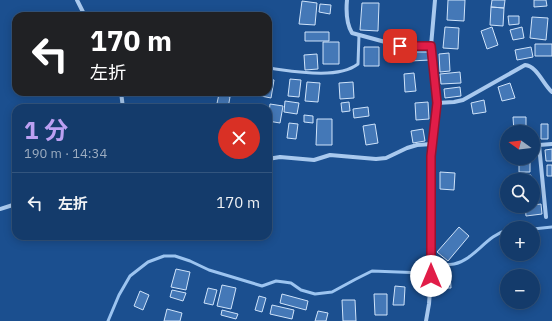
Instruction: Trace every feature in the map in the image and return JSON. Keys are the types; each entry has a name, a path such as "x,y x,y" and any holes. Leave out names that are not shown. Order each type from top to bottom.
{"street":[{"path":"77,0 83,12"},
{"path":"347,0 346,12 349,28 352,34 400,46 431,46"},
{"path":"426,321 431,276 431,156 437,103 431,46 435,0"},
{"path":"437,103 463,100 525,65 529,65 534,69 552,92"},
{"path":"272,158 280,157 314,160 330,155 376,159 386,158 406,148 417,145 432,144"},
{"path":"546,217 539,145 552,144"},
{"path":"0,209 12,205"}],"lane":[{"path":"272,68 323,74 351,69 358,64 359,35"}],"building":[{"path":"448,0 465,0 464,21 447,20"},
{"path":"492,0 505,0 504,8 491,7"},
{"path":"534,0 546,0 547,6 534,7"},
{"path":"302,1 317,3 315,25 299,24"},
{"path":"362,3 379,3 378,31 360,30"},
{"path":"320,4 331,5 330,14 319,12"},
{"path":"491,7 504,8 503,26 490,25"},
{"path":"508,16 519,16 519,24 509,25"},
{"path":"532,17 548,18 546,40 530,38"},
{"path":"445,27 459,28 458,49 443,48"},
{"path":"492,27 498,45 487,49 481,31"},
{"path":"522,27 524,38 513,40 510,30"},
{"path":"390,31 408,35 407,44 388,40"},
{"path":"305,32 329,32 329,41 305,41"},
{"path":"323,42 339,42 339,64 323,64"},
{"path":"535,44 552,44 552,56 535,56"},
{"path":"364,47 379,47 379,66 364,66"},
{"path":"386,47 400,50 398,58 384,55"},
{"path":"531,47 533,57 517,60 515,50"},
{"path":"410,52 430,52 430,60 410,61"},
{"path":"449,53 450,71 440,72 439,54"},
{"path":"317,54 318,69 305,70 304,55"},
{"path":"460,72 461,83 441,84 440,74"},
{"path":"414,73 416,91 405,92 404,74"},
{"path":"290,79 301,80 299,97 288,96"},
{"path":"272,80 274,80 272,92"},
{"path":"307,82 320,83 318,102 305,101"},
{"path":"353,82 354,98 340,99 339,83"},
{"path":"510,83 515,98 502,101 498,87"},
{"path":"460,87 461,96 445,98 444,89"},
{"path":"219,96 230,97 229,104 217,104"},
{"path":"261,96 271,96 271,98"},
{"path":"484,100 486,112 473,114 471,103"},
{"path":"285,101 299,103 297,114 284,112"},
{"path":"349,102 350,111 342,112 341,103"},
{"path":"428,102 429,119 416,120 415,103"},
{"path":"272,104 283,106 280,123 272,122"},
{"path":"368,107 369,116 354,118 353,109"},
{"path":"304,115 313,116 313,123 304,122"},
{"path":"513,117 526,117 526,125 514,125"},
{"path":"317,119 332,119 332,145 316,145"},
{"path":"289,123 298,124 296,139 287,138"},
{"path":"375,124 378,143 366,145 363,126"},
{"path":"541,124 548,124 548,139 541,139"},
{"path":"423,129 425,141 413,143 411,131"},
{"path":"552,149 552,161 546,161 545,150"},
{"path":"519,165 530,165 530,172 519,172"},
{"path":"547,165 552,165 552,176 547,176"},
{"path":"440,172 455,173 454,190 440,189"},
{"path":"540,204 542,214 526,216 526,213 540,213"},
{"path":"459,227 469,236 448,261 437,252"},
{"path":"176,269 190,272 186,290 171,287"},
{"path":"436,272 450,272 451,288 437,288"},
{"path":"222,285 236,288 231,309 217,306"},
{"path":"395,286 405,287 404,305 393,305"},
{"path":"208,288 217,290 213,305 204,303"},
{"path":"172,290 186,293 183,301 170,297"},
{"path":"140,291 149,295 143,310 134,306"},
{"path":"282,294 308,301 306,310 280,303"},
{"path":"374,294 387,294 387,315 375,315"},
{"path":"259,296 266,298 262,312 255,310"},
{"path":"342,300 355,300 356,321 343,321"},
{"path":"272,305 294,310 292,319 270,314"},
{"path":"167,309 182,313 180,321 164,321"},
{"path":"222,310 238,314 236,319 221,315"},
{"path":"318,311 328,313 326,321 315,321"}],"waterway":[{"path":"540,228 552,227"},
{"path":"441,264 461,262 500,233"},
{"path":"108,321 119,295 130,276 148,262 164,256 175,256 209,270 262,286 276,281 291,283 301,290 315,294 332,292 372,271 424,273"}],"route":[{"path":"400,46 431,46 437,103 431,156 431,276"}]}
